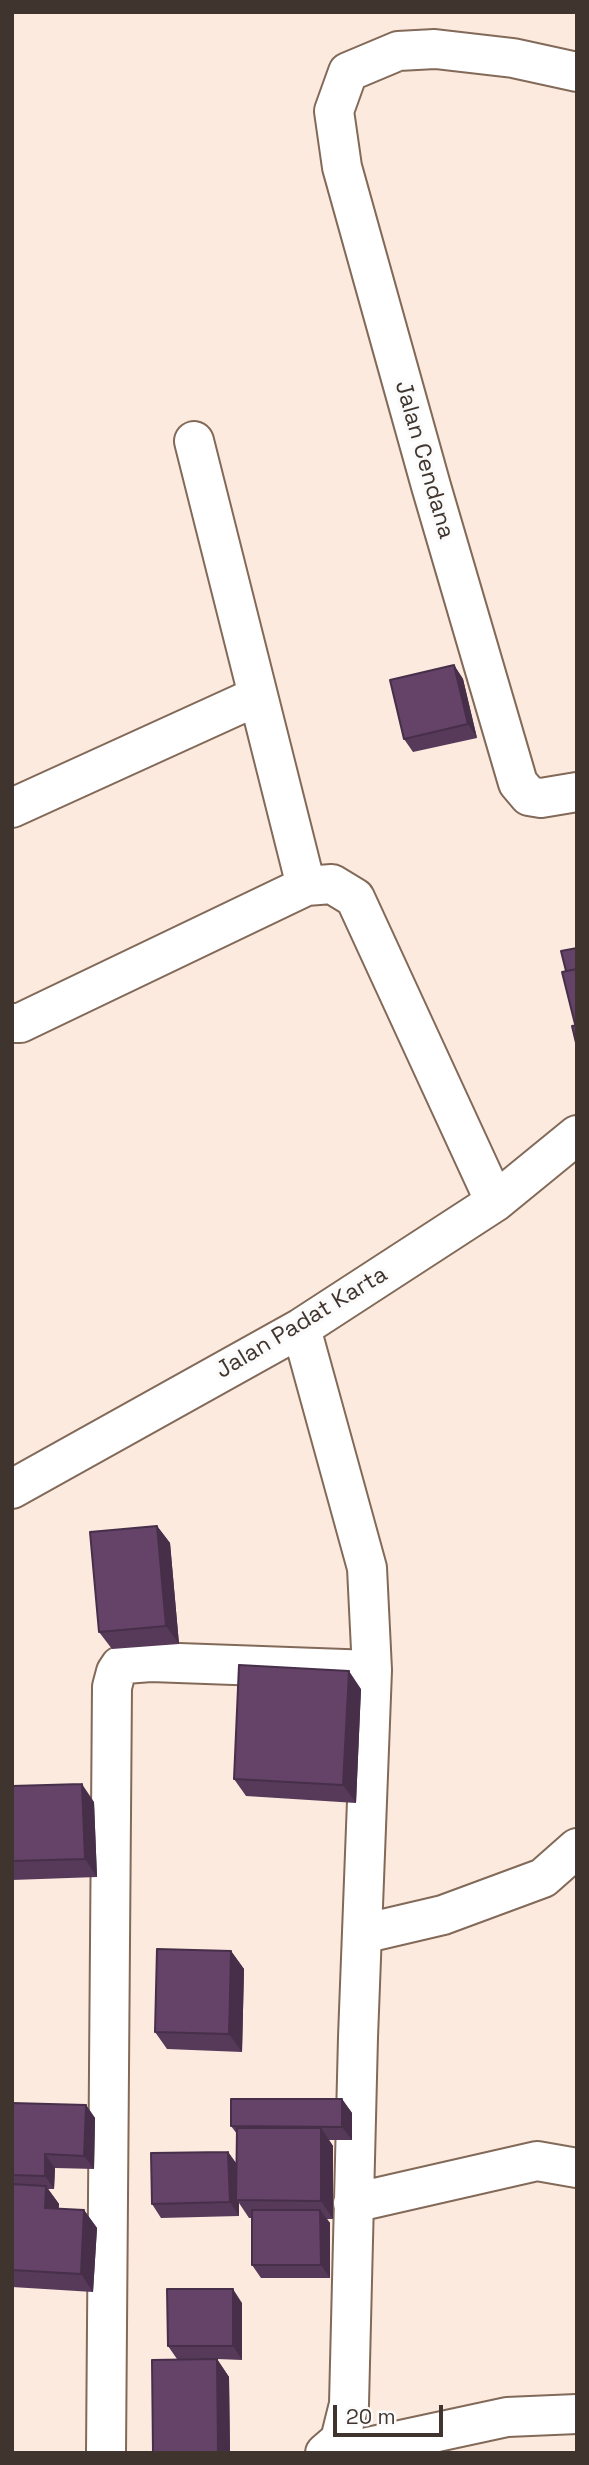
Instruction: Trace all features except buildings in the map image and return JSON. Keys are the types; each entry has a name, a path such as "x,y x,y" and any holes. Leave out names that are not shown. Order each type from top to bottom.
{"street":[{"name":"Jalan Cendana","path":"577,72 513,58 435,49 398,51 348,72 334,111 342,167 518,783 529,796 541,798 577,792"},
{"path":"194,441 306,886"},
{"path":"12,808 258,696"},
{"path":"12,1023 20,1023 306,886 332,884 355,898 495,1202"},
{"name":"Jalan Padat Karta","path":"12,1489 301,1328 495,1202 577,1135"},
{"path":"301,1328 367,1568 372,1670 353,2203 349,2404 340,2440 325,2453"},
{"path":"106,2453 112,1687 116,1672 125,1664 151,1662 372,1670"},
{"path":"362,1934 443,1915 543,1878 577,1848"},
{"path":"353,2203 537,2161 577,2168"},
{"path":"340,2453 507,2417 577,2414"}]}
